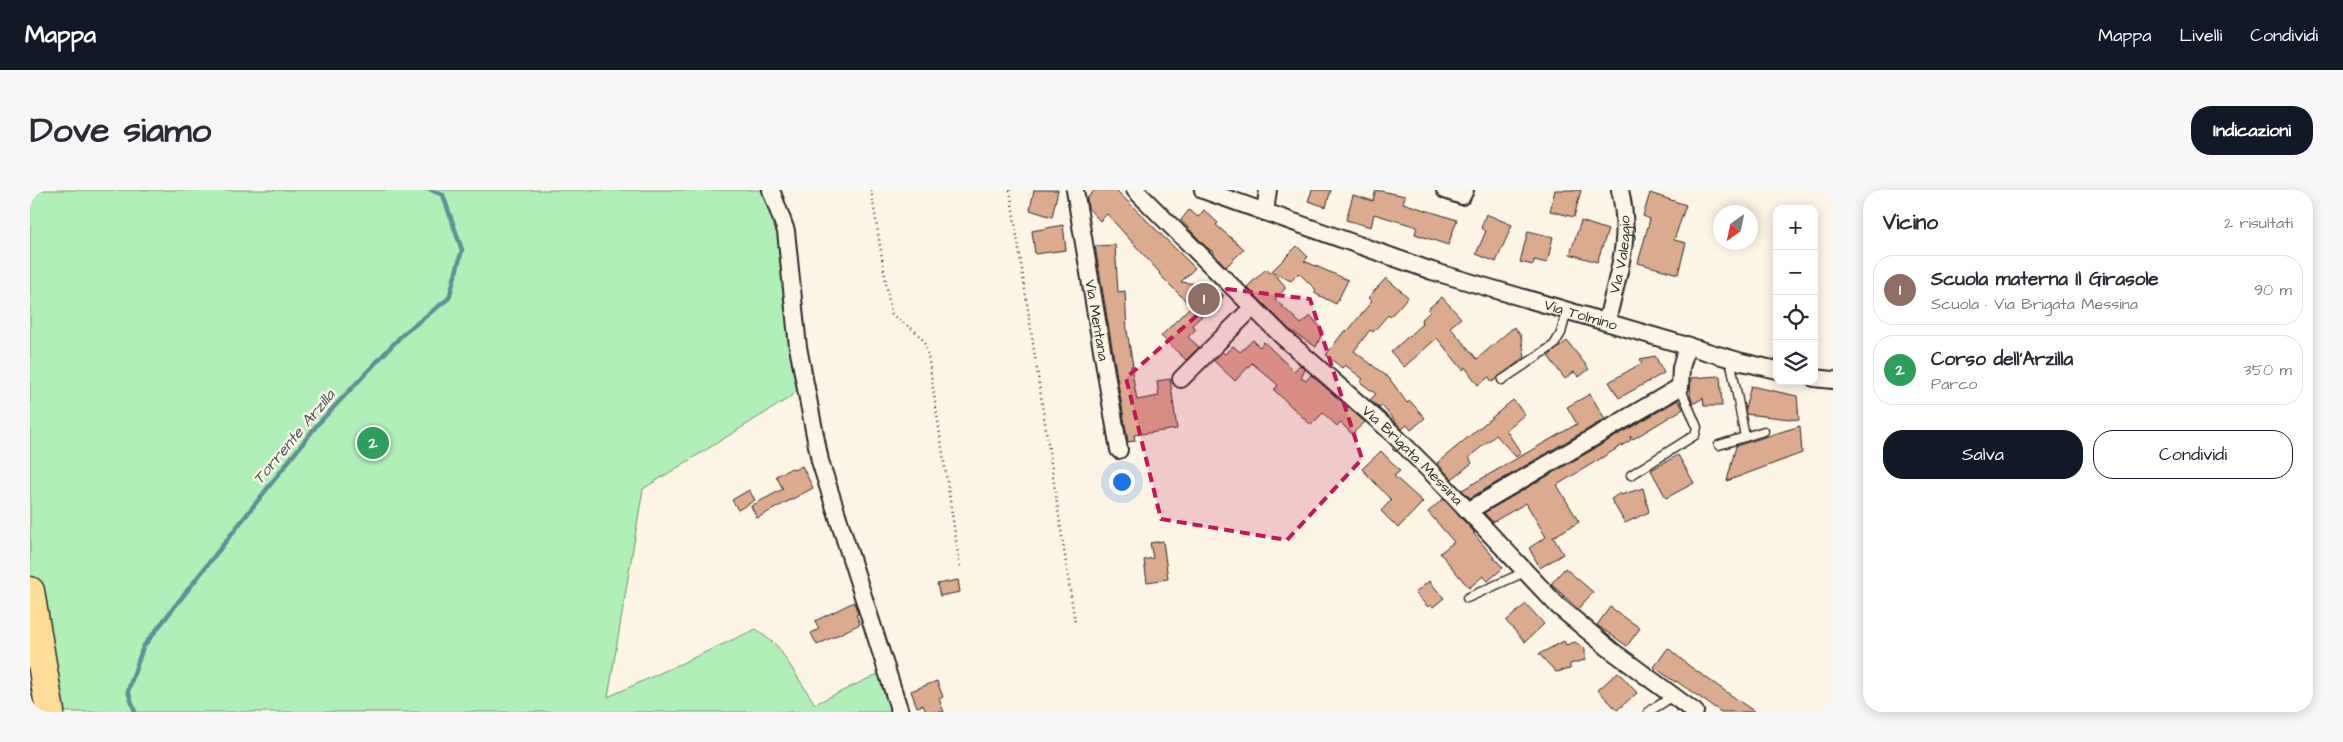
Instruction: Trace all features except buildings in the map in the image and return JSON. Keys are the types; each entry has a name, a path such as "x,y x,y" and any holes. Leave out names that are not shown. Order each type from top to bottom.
{"highway":[{"path":"30,591 50,712"}],"street":[{"path":"771,190 786,231 798,346 820,461 900,712"},
{"name":"Via Mentana","path":"1075,190 1119,450"},
{"name":"Via Brigata Messina","path":"1135,190 1283,337 1389,430 1558,606 1611,650 1695,712"},
{"name":"Via Tolmino","path":"1203,190 1432,270 1686,346 1773,369"},
{"path":"1265,212 1268,190"},
{"path":"1445,190 1462,196 1465,190"},
{"name":"Via Valeggio","path":"1607,321 1625,244 1626,215 1620,190"},
{"path":"1181,379 1253,307"},
{"path":"1468,511 1680,387 1681,368 1686,346"},
{"path":"1818,378 1833,380"}],"lane":[{"path":"1502,380 1554,345 1561,333 1567,310"},
{"path":"1730,358 1745,437"},
{"path":"1631,475 1694,434 1697,427 1680,387"},
{"path":"1719,445 1764,431"},
{"path":"1467,598 1525,572"},
{"path":"1648,712 1664,702 1671,694"}],"path":[{"path":"871,190 891,312 897,320 909,327 922,339 928,355 960,567"},
{"path":"1010,190 1075,623"}],"highlighted area":[{"path":"1227,289 1310,299 1362,459 1287,540 1161,519 1126,378"}],"green space":[{"path":"30,190 766,190 777,220 800,389 789,398 643,489 608,697 756,629 778,647 815,704 880,673 893,712 30,712"}],"waterway":[{"name":"Torrente Arzilla","path":"135,712 128,691 143,647 317,425 402,335 449,298 462,250 443,195 431,190"}],"place":[{"name":"Scuola materna Il Girasole","path":"1204,299"},
{"name":"Corso dell'Arzilla","path":"373,443"}]}
